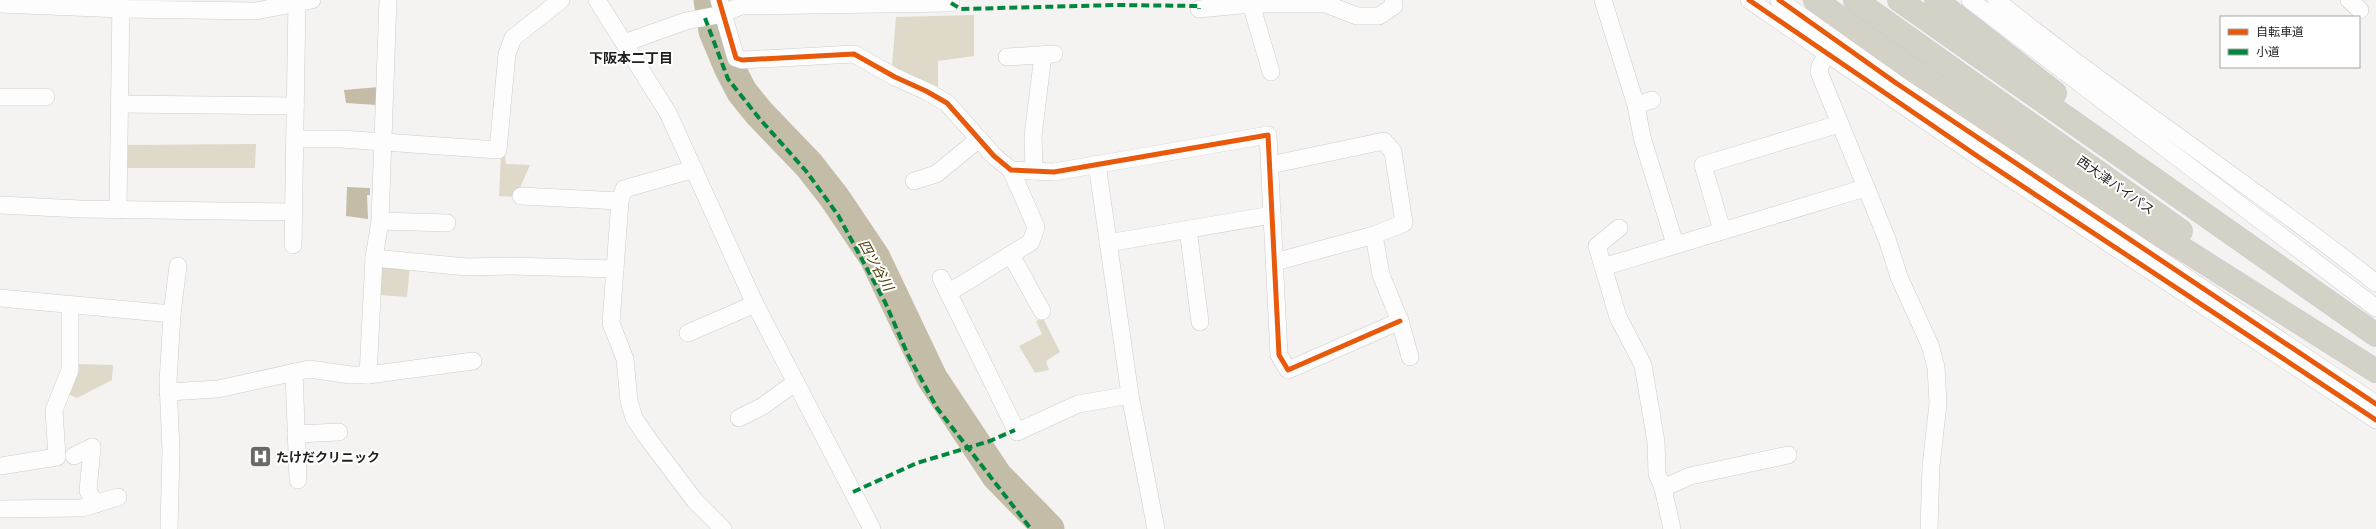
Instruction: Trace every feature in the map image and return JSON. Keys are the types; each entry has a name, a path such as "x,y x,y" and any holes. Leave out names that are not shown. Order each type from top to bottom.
{"highway":[{"path":"1814,0 1916,72 2123,211 2376,371"},
{"name":"西大津バイパス","path":"1856,0 2376,371"},
{"name":"西大津バイパス","path":"1899,0 2376,335"},
{"path":"1936,0 2238,237"}],"street":[{"path":"368,375 374,258 380,220 388,0"},
{"path":"295,139 498,150 507,54 513,38 561,0"},
{"path":"597,0 668,113 755,304 872,529"},
{"path":"624,43 686,20 741,6 951,3 952,0"},
{"path":"1199,9 1251,4 1326,4 1356,16 1379,16 1394,6 1393,0"},
{"path":"1603,0 1636,105 1642,137 1675,244"},
{"path":"1749,0 1993,167 2375,414"},
{"path":"1779,0 1896,84 2375,414"},
{"path":"1970,0 2376,308"},
{"path":"1996,0 2154,120 2272,202 2376,283"},
{"path":"0,4 121,4 256,11 302,1 295,106 292,245"},
{"path":"118,210 121,4"},
{"path":"1251,4 1271,72"},
{"path":"717,11 736,58 742,60 854,54 895,77 926,91 947,103 994,156 1011,170 1036,227 1031,242 1011,255 945,286 1016,432 1078,404 1130,395"},
{"path":"1827,54 1820,66 1819,72 1830,94 1829,100 1886,239 1899,277 1930,345 1936,367 1938,404 1931,466 1929,529"},
{"path":"1007,57 1049,55 1033,136 1034,171"},
{"path":"0,97 46,97"},
{"path":"1636,105 1652,100"},
{"path":"120,104 295,106"},
{"path":"1722,230 1703,165 1839,124"},
{"path":"1011,170 1054,172 1268,135 1279,355 1288,370 1400,321"},
{"path":"914,181 936,174 978,139"},
{"path":"1270,165 1384,141 1393,152 1404,223 1374,235 1274,262"},
{"path":"1097,164 1130,395 1156,529"},
{"path":"694,169 624,189 620,201 611,323 624,359 629,401 634,418 695,501 723,529"},
{"path":"1603,267 1675,244 1865,188"},
{"path":"521,196 620,201"},
{"path":"0,205 118,210 293,212"},
{"path":"1108,242 1272,215"},
{"path":"380,220 447,223"},
{"path":"1619,228 1597,246 1618,317 1643,365 1656,442 1656,474 1663,488 1672,529"},
{"path":"1188,229 1200,322"},
{"path":"1374,235 1381,275 1400,321 1410,357"},
{"path":"1011,255 1042,311"},
{"path":"374,258 467,267 511,266 615,269"},
{"path":"169,529 171,451 168,392 172,314 178,266"},
{"path":"0,298 172,314"},
{"path":"688,332 755,304"},
{"path":"0,466 57,457 54,410 70,370 70,305"},
{"path":"168,392 218,389 309,369 352,375 368,375 473,361"},
{"path":"294,372 298,480"},
{"path":"739,418 763,406 796,382"},
{"path":"296,434 339,432"},
{"path":"74,456 92,447 88,491 96,504"},
{"path":"1663,488 1690,476 1788,455"},
{"path":"0,509 82,508 118,497"}],"shaded area":[{"path":"974,15 974,56 938,61 938,87 892,66 896,17"},
{"path":"379,87 377,105 346,103 344,90"},
{"path":"256,144 255,168 126,168 127,145"},
{"path":"501,155 505,156 506,164 530,165 516,197 499,196"},
{"path":"347,187 370,188 370,195 367,195 368,219 346,216"},
{"path":"381,261 410,265 407,297 380,295"},
{"path":"1043,318 1060,352 1046,361 1049,370 1035,373 1019,346 1042,334 1036,321"},
{"path":"78,364 113,365 112,380 77,398 68,394"}],"waterway":[{"name":"四ツ谷川","path":"709,0 714,31 729,67 742,92 759,113 809,165 834,197 875,258 932,378 997,476 1049,529"}],"marked path":[{"path":"951,3 961,9 1117,5 1199,6 1199,9"},
{"path":"705,18 728,79 759,118 806,171 838,215 885,302 908,355 937,408 1031,529"},
{"path":"853,492 917,463 990,441 1015,430"}],"cycle path":[{"path":"719,0 736,58 742,60 854,54 895,77 926,91 947,103 994,156 1011,170 1054,172 1268,135 1279,355 1288,370 1400,321"},
{"path":"1749,0 1980,158 2376,420"},
{"path":"1779,0 1896,83 2376,404"}],"place":[{"name":"たけだクリニック","path":"260,457"}],"district":[{"name":"下阪本二丁目","path":"631,58"}]}
